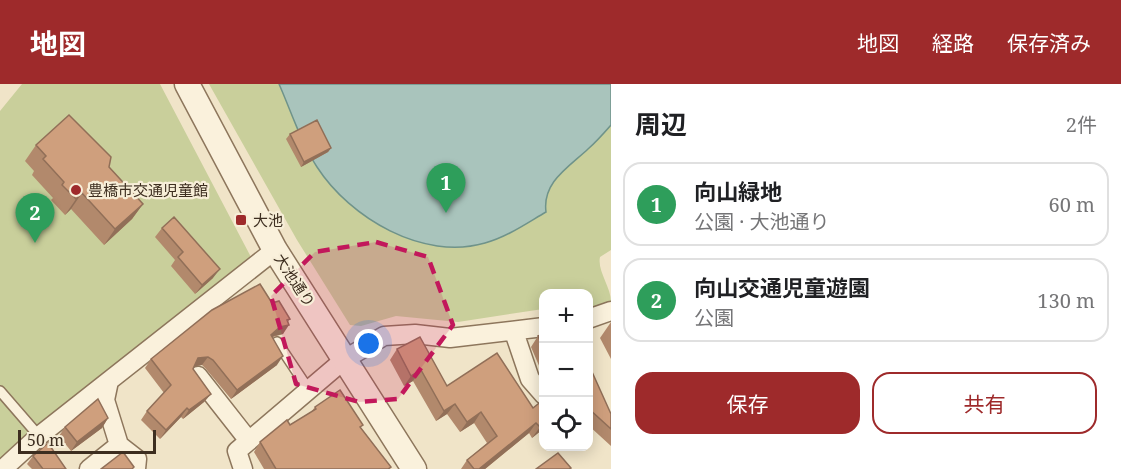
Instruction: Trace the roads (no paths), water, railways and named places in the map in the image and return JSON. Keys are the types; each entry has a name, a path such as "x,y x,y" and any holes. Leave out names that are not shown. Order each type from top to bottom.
{"street":[{"name":"大池通り","path":"187,84 275,250 414,469"},
{"path":"3,469 39,436 275,250"},
{"path":"593,317 611,311"},
{"path":"243,469 237,451 345,359 364,346 391,335 415,334 450,338 539,328"},
{"path":"514,332 530,379 539,390"},
{"path":"198,376 249,441"},
{"path":"109,381 105,400 119,445 138,459 136,469"},
{"path":"89,469 119,445"}],"lane":[{"path":"277,342 309,390"},
{"path":"0,392 39,436"}],"water":[{"path":"279,84 611,84 611,125 558,176 548,192 546,212 509,233 485,243 461,247 437,246 390,231 348,203 331,186 306,148"}],"place":[{"name":"豊橋市交通児童館","path":"76,190"},
{"name":"向山緑地","path":"446,213"},
{"name":"大池","path":"241,220"},
{"name":"向山交通児童遊園","path":"35,243"}]}
